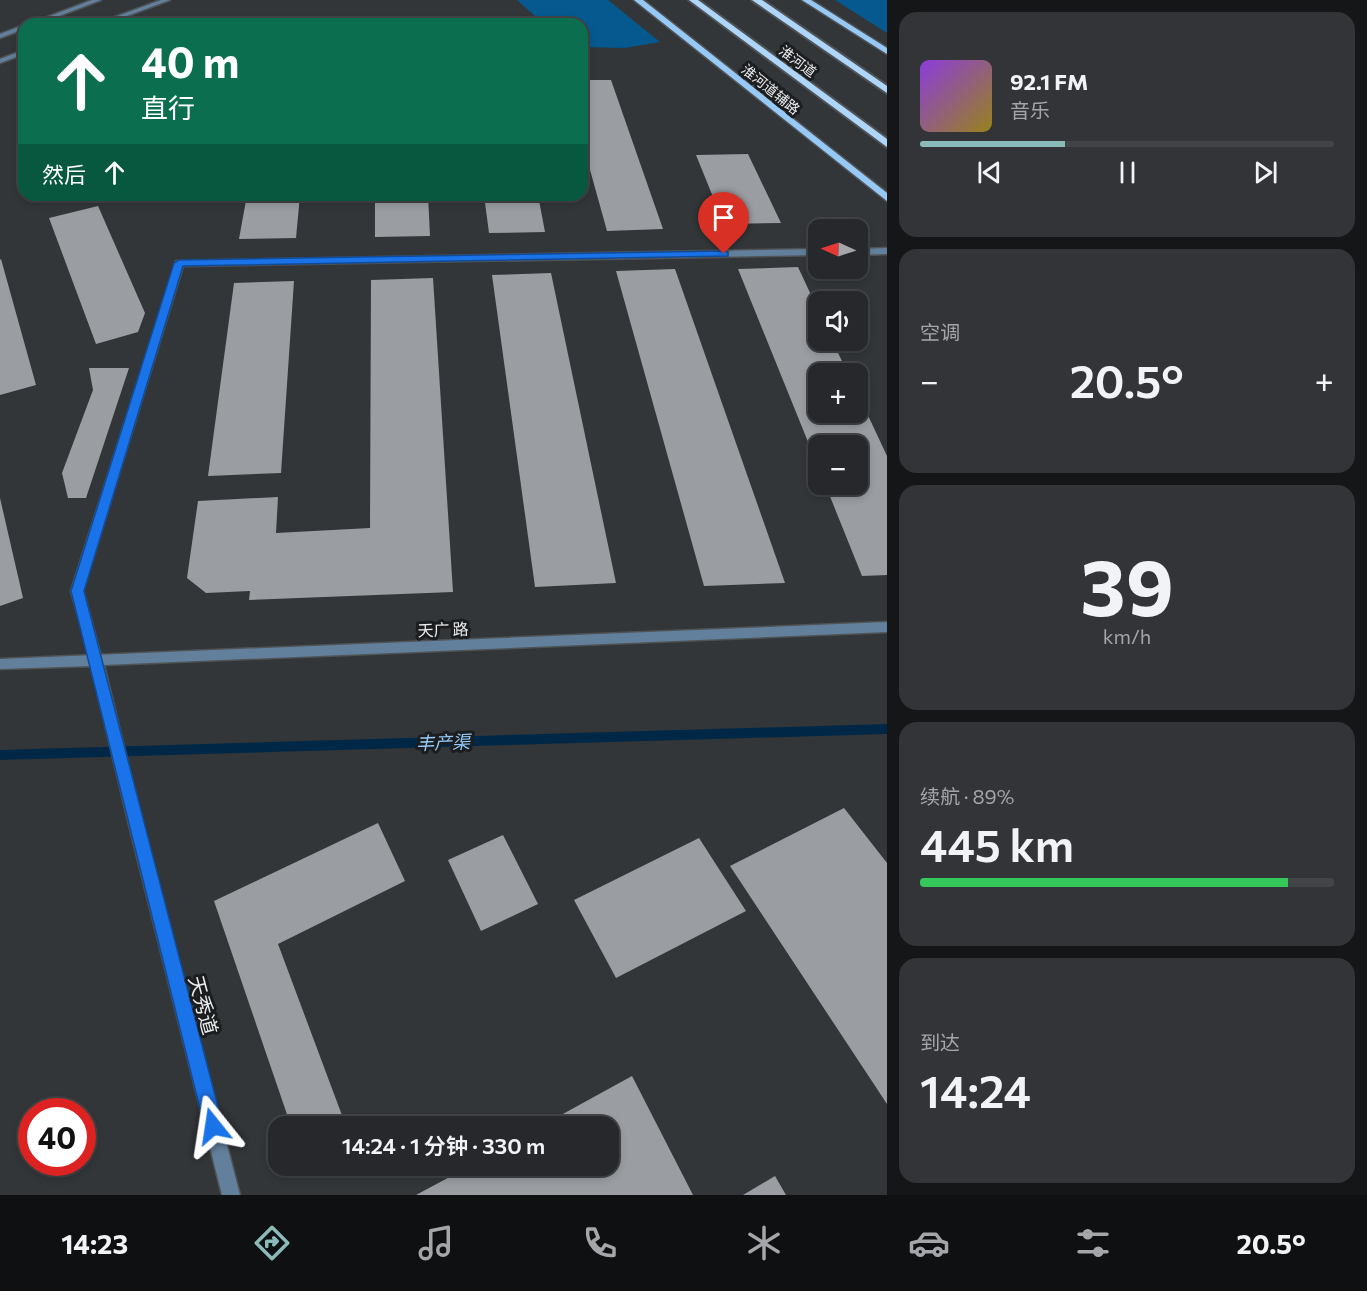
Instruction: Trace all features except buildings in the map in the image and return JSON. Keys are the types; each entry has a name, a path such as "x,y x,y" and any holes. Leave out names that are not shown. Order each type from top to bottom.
{"highway":[{"name":"淮河道","path":"693,0 887,144"},
{"name":"淮河道","path":"756,0 887,90"}],"main road":[{"name":"淮河道辅路","path":"638,0 887,198"},
{"path":"806,0 887,52"}],"street":[{"path":"48,18 98,0"},
{"path":"116,18 167,0"},
{"path":"0,36 18,29"},
{"path":"0,61 18,54"},
{"path":"868,252 887,251"},
{"name":"天秀道","path":"231,1195 77,591 179,263 808,252"},
{"name":"天广 路","path":"0,664 887,627"}],"shaded area":[{"path":"517,0 608,0 660,42 624,48 588,47 588,18 537,18"},
{"path":"835,0 887,0 887,33"}],"waterway":[{"name":"丰产渠","path":"0,755 887,729"}],"route":[{"path":"213,1126 77,591 179,263 724,254"}]}
